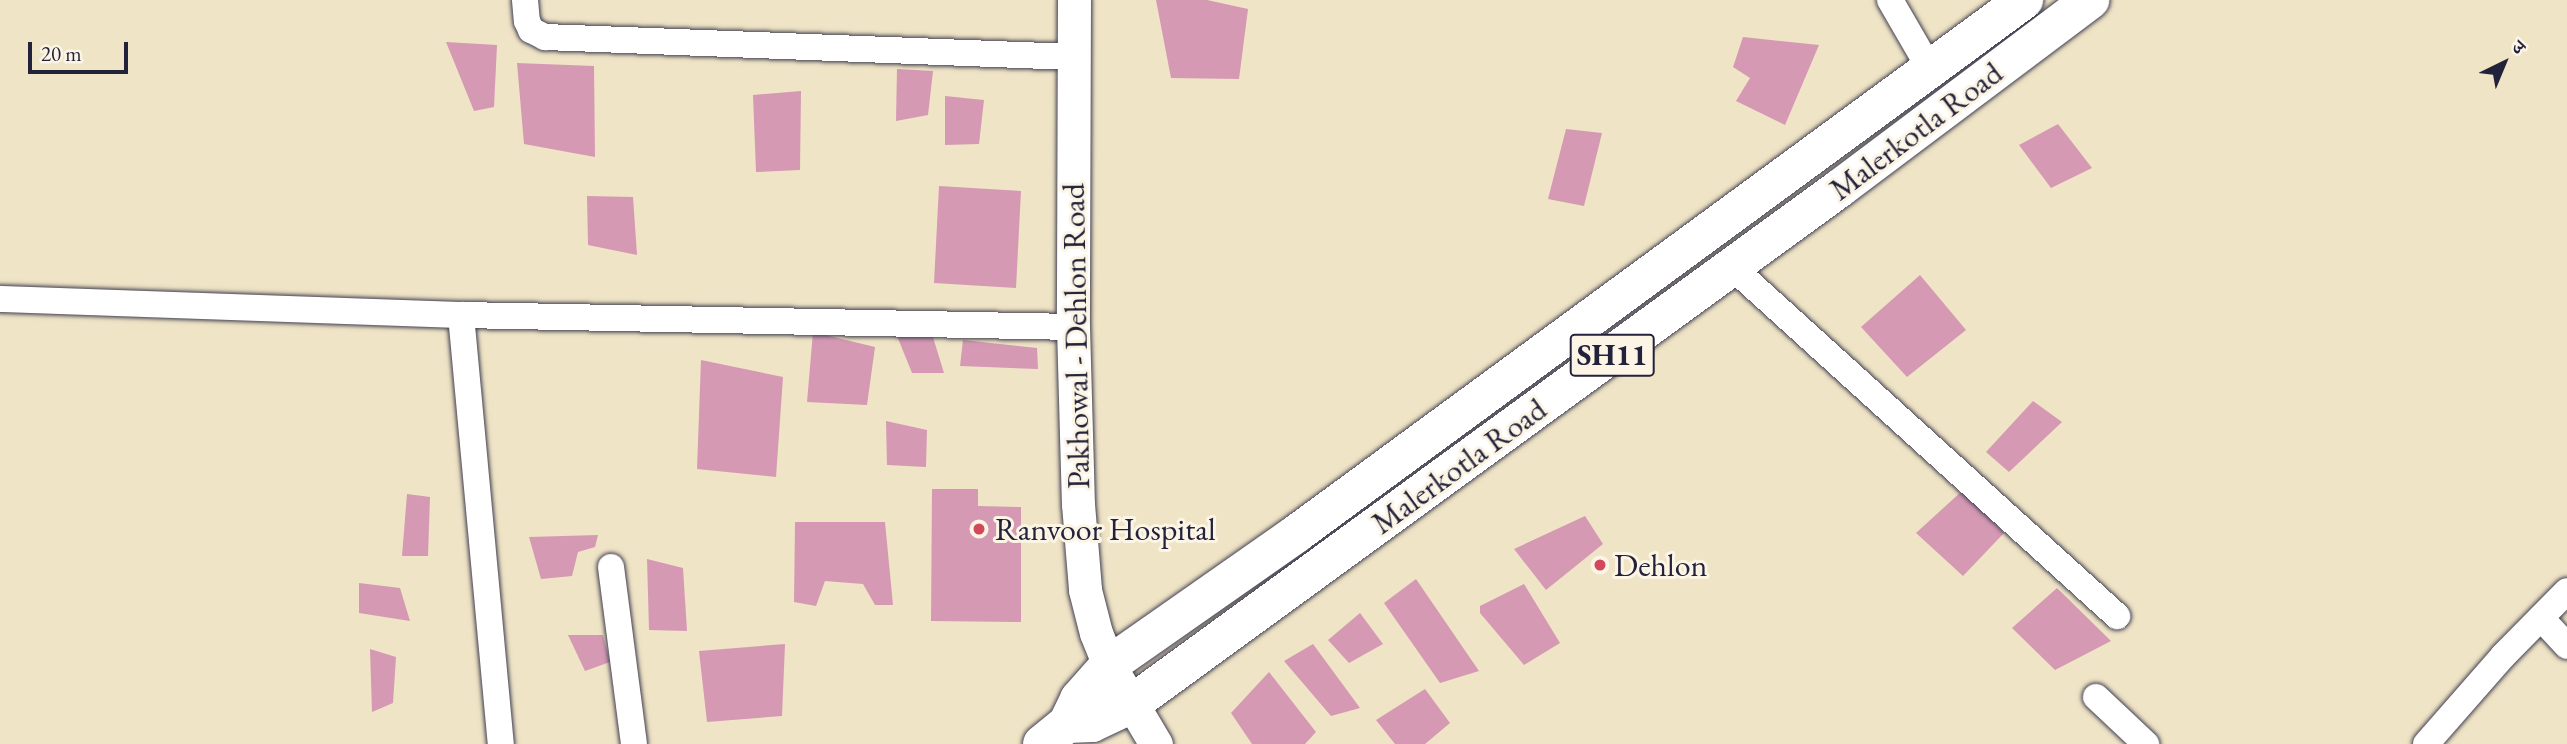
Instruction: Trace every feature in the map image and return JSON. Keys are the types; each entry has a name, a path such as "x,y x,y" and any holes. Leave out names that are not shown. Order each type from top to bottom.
{"main road":[{"name":"Malerkotla Road","path":"1109,665 1307,526 2024,0"},
{"name":"Malerkotla Road","path":"1130,705 1732,267 2090,0"},
{"name":"SH11","path":"1055,734 1079,699 1109,665"},
{"name":"SH11","path":"1055,734 1092,723 1130,705"}],"street":[{"path":"525,0 527,21 531,30 545,37 1073,57"},
{"name":"Pakhowal - Dehlon Road","path":"1074,0 1073,327 1078,503 1086,590 1096,633 1109,665 1130,705 1156,744"},
{"path":"1891,0 1930,69"},
{"path":"1732,267 2117,616"},
{"path":"0,299 461,315 1073,327"},
{"path":"461,315 501,744"},
{"path":"611,567 634,744"},
{"path":"2426,744 2567,591"},
{"path":"2541,618 2567,646"},
{"path":"2096,697 2146,744"}],"building":[{"path":"1156,0 1207,0 1248,9 1239,79 1171,78"},
{"path":"1743,37 1819,45 1785,125 1736,101 1750,78 1733,67"},
{"path":"446,42 497,45 494,107 474,111"},
{"path":"517,63 594,66 595,157 524,144"},
{"path":"897,69 933,71 928,115 896,121"},
{"path":"801,91 800,170 756,172 753,95"},
{"path":"945,96 984,100 979,144 945,145"},
{"path":"2058,124 2092,168 2051,188 2019,145"},
{"path":"1566,129 1602,133 1584,206 1548,199"},
{"path":"939,186 1021,191 1016,288 934,283"},
{"path":"587,196 633,197 637,255 588,245"},
{"path":"1920,275 1966,330 1907,377 1861,327"},
{"path":"813,332 875,347 867,405 807,402"},
{"path":"932,334 944,373 912,373 897,336"},
{"path":"963,340 1037,348 1038,369 960,366"},
{"path":"701,360 783,377 776,477 697,469"},
{"path":"2033,401 2062,422 2009,472 1986,452"},
{"path":"886,421 927,430 926,467 887,465"},
{"path":"932,489 978,489 978,506 1021,507 1021,622 931,621"},
{"path":"1962,491 2004,533 1963,576 1916,533"},
{"path":"407,494 430,497 428,556 402,556"},
{"path":"1585,516 1603,544 1546,590 1514,549"},
{"path":"795,522 885,522 893,605 875,605 863,584 825,581 816,606 794,602"},
{"path":"598,535 595,547 578,552 572,576 541,579 529,537"},
{"path":"647,559 683,568 687,631 649,630"},
{"path":"1416,579 1479,671 1440,683 1384,603"},
{"path":"359,583 400,588 410,621 359,613"},
{"path":"1524,584 1560,643 1524,665 1480,613 1480,606"},
{"path":"2057,588 2111,641 2055,670 2012,628"},
{"path":"1360,613 1383,644 1349,663 1328,640"},
{"path":"568,635 603,635 610,662 585,671"},
{"path":"785,644 782,716 707,722 699,651"},
{"path":"1313,644 1360,708 1331,716 1284,661"},
{"path":"370,649 396,657 393,703 372,712"},
{"path":"1269,672 1316,732 1305,744 1252,744 1231,713"},
{"path":"1425,689 1450,723 1425,744 1395,744 1376,720"}],"place":[{"name":"Ranvoor Hospital","path":"979,529"},
{"name":"Dehlon","path":"1600,565"}]}
